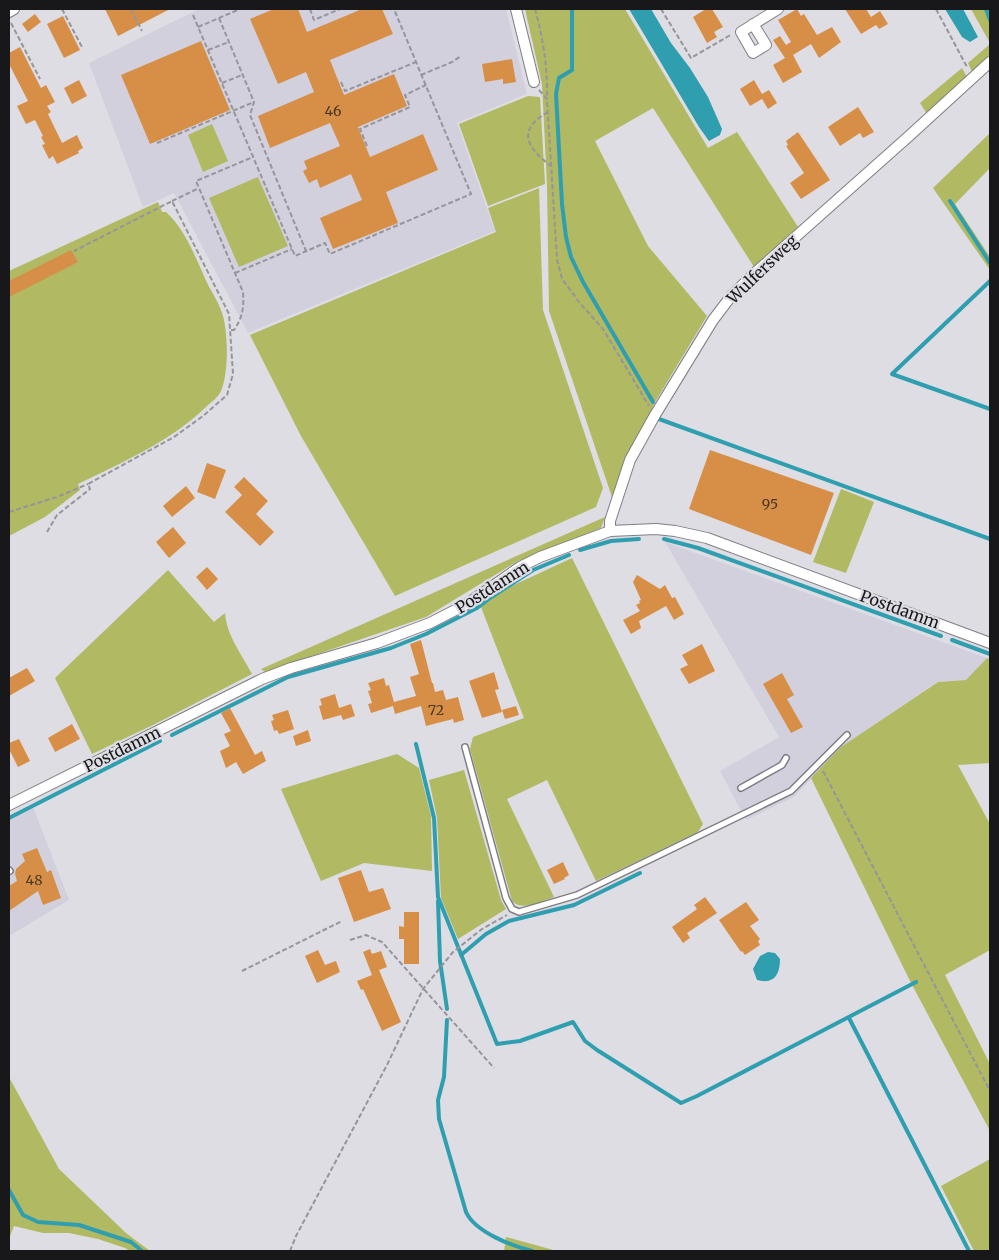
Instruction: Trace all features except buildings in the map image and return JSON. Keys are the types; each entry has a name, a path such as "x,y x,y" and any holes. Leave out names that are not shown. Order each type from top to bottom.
{"street":[{"path":"9,12 14,9"},
{"path":"516,9 534,82"},
{"path":"753,24 766,45 753,53 741,32 753,24 778,9"},
{"name":"Wulfersweg","path":"610,531 610,522 630,460 713,320 732,295 990,62"},
{"name":"Postdamm","path":"9,805 262,679 291,668 377,643 430,623 467,604 520,567 540,557 610,531 656,529 707,538 990,643"}],"lane":[{"path":"464,747 506,898 512,909 519,912 577,895 791,791 847,735"},
{"path":"741,788 782,766 786,758"}],"path":[{"path":"62,9 82,47"},
{"path":"131,9 142,31"},
{"path":"198,27 240,9"},
{"path":"310,9 314,20 340,9"},
{"path":"193,15 295,256 325,243 330,254 470,194 394,9"},
{"path":"535,9 542,33 548,82 548,112 557,259 562,280 603,329 655,415"},
{"path":"661,9 691,58 729,34 741,32"},
{"path":"936,9 973,78"},
{"path":"219,18 254,102 250,115 306,251"},
{"path":"9,20 40,79"},
{"path":"208,50 229,42"},
{"path":"421,75 452,62 461,56"},
{"path":"341,82 345,91 416,62"},
{"path":"222,83 242,75"},
{"path":"534,82 548,99"},
{"path":"367,146 360,129 410,107 405,95 426,86"},
{"path":"157,143 254,102"},
{"path":"548,112 535,120 529,130 528,142 536,155 551,166"},
{"path":"231,330 234,330 242,315 244,306 243,292 196,181 253,157"},
{"path":"74,251 199,188"},
{"path":"9,512 57,497 88,484 174,437 203,416 227,395 233,374 229,314 172,201"},
{"path":"235,273 292,249"},
{"path":"47,532 57,515 90,489 88,484"},
{"path":"818,762 990,1091"},
{"path":"290,1251 296,1236 387,1065 423,989 453,952 482,929 507,915 512,909"},
{"path":"242,971 342,921"},
{"path":"350,940 366,935 382,942 494,1068"}],"shaded area":[{"path":"199,9 506,9 527,94 457,123 495,231 248,333 174,193 143,207 89,63"},
{"path":"665,542 987,658 966,680 937,682 841,747 794,797 746,820 720,771 779,737"},
{"path":"33,807 69,900 9,936 9,820"}],"green space":[{"path":"525,9 625,9 708,148 737,132 798,227 754,267 653,108 595,141 648,246 707,316 655,402 628,458 612,497 549,311 547,185 542,84"},
{"path":"971,9 990,9 990,43"},
{"path":"990,44 990,56 972,72 968,63"},
{"path":"962,68 967,77 927,114 920,103"},
{"path":"528,96 540,97 545,184 488,206 459,124"},
{"path":"212,124 228,161 203,172 188,135"},
{"path":"990,133 990,168 955,204 990,257 990,270 933,188"},
{"path":"258,177 288,246 239,267 209,198"},
{"path":"539,188 543,310 603,488 596,507 395,596 301,436 250,335 496,232 488,208"},
{"path":"158,202 162,212 166,212 173,219 185,237 222,312 225,324 227,354 224,383 221,391 194,418 163,440 78,484 80,490 45,517 9,536 9,271"},
{"path":"841,489 874,502 846,573 813,562"},
{"path":"605,517 601,528 516,562 426,617 265,672 261,669"},
{"path":"572,558 703,824 698,832 596,881 547,780 507,799 554,897 532,905 521,906 512,901 470,749 473,737 524,718 479,602"},
{"path":"168,570 214,622 225,613 231,637 252,674 92,754 55,678"},
{"path":"987,658 990,659 990,763 958,765 990,824 990,950 945,975 990,1064 990,1131 910,981 811,778 841,747 938,682 966,680"},
{"path":"397,754 419,768 431,816 432,871 364,863 321,881 281,789"},
{"path":"464,770 501,900 506,909 458,939 441,898 437,818 429,780"},
{"path":"9,1077 59,1169 126,1233 150,1251 130,1251 98,1239 69,1233 43,1233 14,1226 9,1239"},
{"path":"990,1159 990,1251 974,1251 941,1186"},
{"path":"506,1237 557,1251 504,1251"}],"water":[{"path":"629,9 651,9 671,43 690,68 708,97 722,129 720,135 709,141"},
{"path":"945,9 963,9 978,37 970,42 962,37"},
{"path":"768,952 775,953 780,959 779,969 775,977 768,981 757,980 753,969 760,956"}],"waterway":[{"path":"572,9 572,70 559,78 556,94 562,204 566,237 571,257 583,282 653,402"},
{"path":"986,9 990,20"},
{"path":"950,201 990,263"},
{"path":"990,281 892,374 990,409"},
{"path":"659,419 990,539"},
{"path":"580,550 611,541 639,539"},
{"path":"664,539 698,548 941,636"},
{"path":"172,735 288,677 391,648 426,634 477,608 533,570 569,555"},
{"path":"952,640 990,654"},
{"path":"9,818 160,741"},
{"path":"416,744 434,818 438,897 497,1044 520,1041 573,1022 585,1041 681,1103 916,982"},
{"path":"461,955 486,934 509,921 574,905 640,873"},
{"path":"438,901 440,961 447,1009"},
{"path":"849,1018 969,1251"},
{"path":"447,1020 444,1077 438,1100 439,1119 466,1212 477,1226 486,1232 505,1242 532,1251"},
{"path":"9,1190 23,1215 38,1222 79,1225 131,1242 142,1251"}]}
